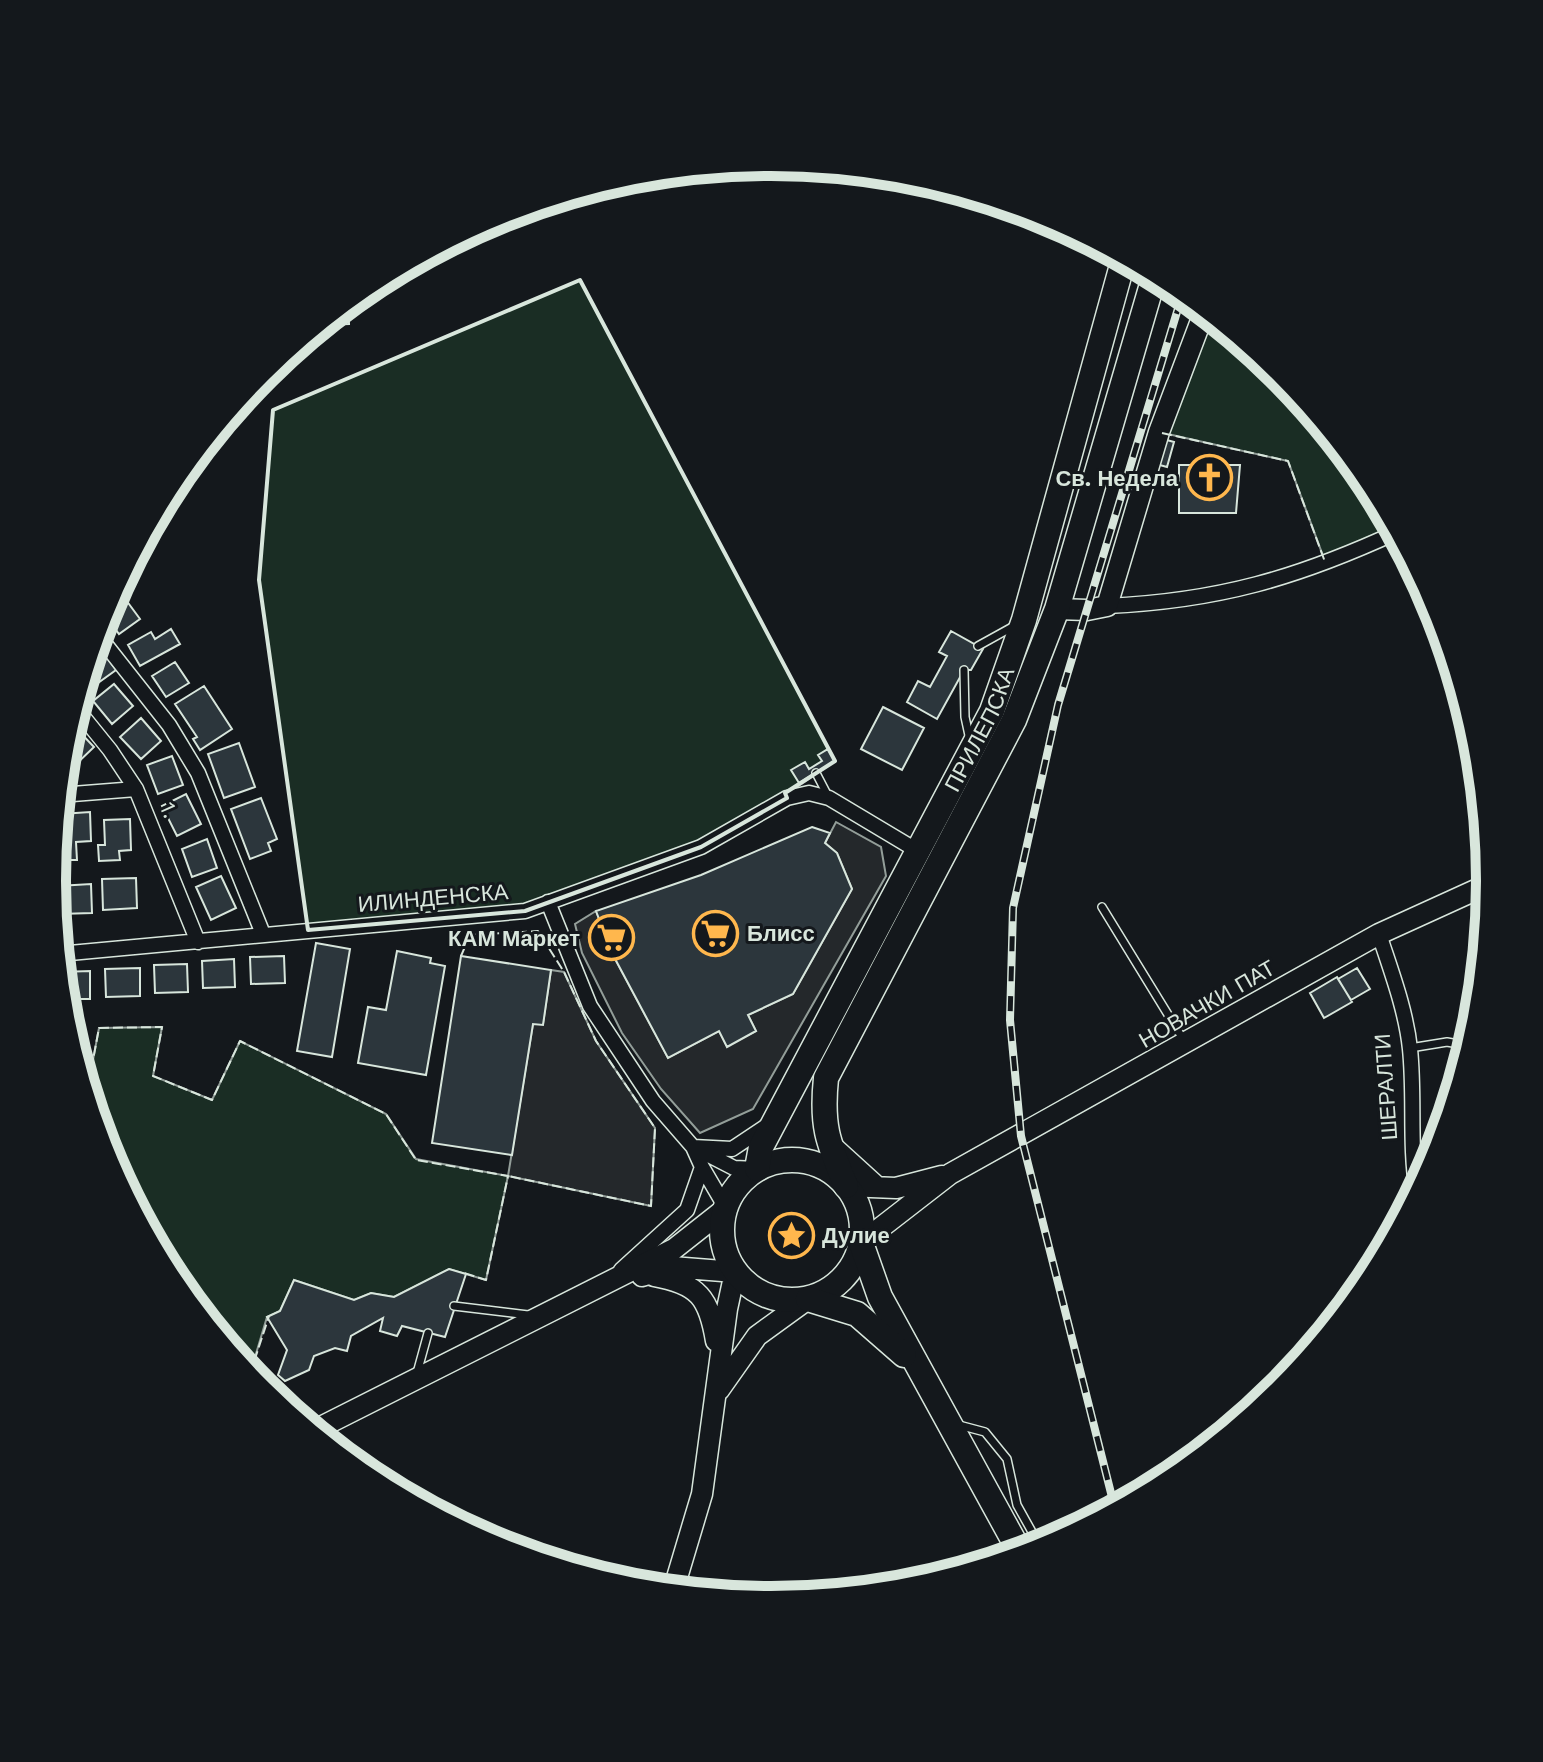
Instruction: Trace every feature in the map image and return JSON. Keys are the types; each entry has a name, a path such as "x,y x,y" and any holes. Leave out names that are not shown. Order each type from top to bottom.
{"main road":[{"name":"ПРИЛЕПСКА","path":"757,1169 761,1147 992,711 1024,620 1121,268"},
{"name":"ПРИЛЕПСКА","path":"846,1186 827,1140 822,1116 826,1078 832,1059 1014,720 1057,609 1151,287"},
{"path":"1057,609 1087,610 1107,606 1159,432 1201,321"},
{"name":"НОВАЧКИ ПАТ","path":"950,1174 1379,934 1477,890"},
{"path":"827,1140 877,1187"},
{"path":"914,1364 857,1314 808,1299 787,1301 768,1296 750,1287 735,1272 725,1253 721,1231 726,1208 743,1179 757,1169 795,1160 823,1168 846,1186 857,1203 861,1243 875,1283 914,1364 947,1423 1019,1537"},
{"path":"846,1186 896,1188 950,1174"},
{"path":"717,1394 757,1336 808,1299 827,1291 843,1279 855,1262 861,1243 950,1174"},
{"path":"324,1426 674,1249 726,1208"},
{"path":"875,1283 876,1258 889,1222"},
{"path":"599,1289 672,1267 735,1272"},
{"path":"676,1580 702,1494 735,1272"},
{"path":"646,1275 689,1285 701,1296 710,1310 719,1366"}],"street":[{"path":"1107,606 1215,596 1259,586 1326,564 1387,537"},
{"path":"106,646 169,725 198,773 263,934"},
{"name":"1.","path":"85,719 136,789 198,942"},
{"path":"72,794 136,789"},
{"name":"ИЛИНДЕНСКА","path":"70,953 525,911 701,847 787,798 809,793 829,798 916,850"},
{"path":"548,902 590,1006 653,1101 693,1147 726,1208"},
{"name":"ШЕРАЛТИ","path":"1379,934 1396,985 1410,1048 1414,1172"},
{"path":"693,1147 732,1149 754,1137 778,1115"},
{"path":"693,1147 734,1168 757,1169"},
{"path":"599,1289 687,1210 702,1167"}],"lane":[{"path":"978,646 1024,620"},
{"path":"964,670 965,717 972,749"},
{"path":"816,773 829,798"},
{"path":"1102,907 1186,1044"},
{"path":"1410,1048 1447,1042 1457,1044"},
{"path":"454,1306 542,1316"},
{"path":"416,1378 428,1333"},
{"path":"947,1423 985,1432 1007,1459 1017,1505 1019,1537"}],"green space":[{"path":"580,280 835,761 730,833 525,911 308,930 259,580 273,410"},
{"path":"1201,321 1270,382 1302,416 1358,489 1387,537 1326,564 1288,461 1159,432"},
{"path":"162,1027 153,1076 212,1100 240,1041 386,1114 416,1159 508,1176 486,1280 449,1269 394,1297 371,1293 354,1300 294,1280 280,1311 267,1317 254,1360 185,1273 139,1193 103,1108 91,1069 99,1028"}],"shaded area":[{"path":"836,822 881,847 886,876 753,1109 700,1133 661,1089 622,1033 582,953 575,924 596,911 613,955 668,1058 719,1031 727,1046 756,1031 748,1015 793,994 852,889 837,853 825,843"},
{"path":"551,970 564,972 596,1041 655,1128 651,1206 508,1176 533,1024 543,1024"}],"building":[{"path":"349,316 349,324 338,324"},
{"path":"1163,439 1174,442 1167,467 1156,464"},
{"name":"Св. Недела","path":"1179,465 1240,465 1236,513 1179,513"},
{"path":"124,601 140,619 119,634 114,627"},
{"path":"171,629 180,644 140,666 128,645 151,632 155,639"},
{"path":"951,631 983,649 971,670 964,670 937,719 907,702 918,681 930,687 947,656 939,652"},
{"path":"103,654 116,670 93,686"},
{"path":"175,662 189,683 166,697 152,676"},
{"path":"114,684 133,706 112,724 93,701"},
{"path":"204,686 232,729 200,750 193,739 197,737 175,704"},
{"path":"883,707 924,728 902,770 861,749"},
{"path":"141,718 161,741 141,759 120,737"},
{"path":"82,734 94,747 76,764"},
{"path":"239,743 255,787 224,798 208,754"},
{"path":"828,749 835,761 799,783 791,770 805,762 809,769 822,761 818,755"},
{"path":"172,756 183,785 158,794 147,765"},
{"path":"186,794 201,824 177,836 162,806"},
{"path":"261,798 277,839 268,843 271,851 250,859 231,809"},
{"path":"90,812 91,841 76,842 77,860 67,860 70,813"},
{"path":"130,819 131,850 119,851 120,860 99,861 98,845 105,845 104,820"},
{"name":"Блисс","path":"812,827 830,833 825,843 837,853 852,889 793,994 748,1015 756,1031 727,1047 719,1031 668,1058 613,955 596,911 701,875"},
{"path":"207,839 217,868 192,877 182,849"},
{"path":"221,876 236,908 211,920 196,887"},
{"path":"136,878 137,908 103,910 102,879"},
{"path":"91,884 92,913 67,914 66,886"},
{"path":"316,943 350,949 332,1057 297,1051"},
{"path":"397,951 431,958 430,963 445,966 426,1075 358,1063 368,1007 386,1010"},
{"path":"284,956 285,983 251,984 250,957"},
{"path":"461,956 551,970 543,1025 533,1024 512,1155 432,1143"},
{"path":"234,959 235,987 203,988 202,961"},
{"path":"187,964 188,992 155,993 154,965"},
{"path":"140,968 140,996 106,997 105,969"},
{"path":"1357,968 1370,989 1351,1000 1338,979"},
{"path":"90,971 90,999 77,999 72,972"},
{"path":"1337,977 1352,1002 1324,1018 1310,993"},
{"path":"449,1269 466,1274 445,1337 402,1326 397,1336 380,1331 383,1318 351,1336 347,1351 335,1348 314,1356 309,1370 285,1381 278,1375 287,1350 267,1317 280,1311 294,1280 354,1300 371,1293 394,1297"}],"railway":[{"path":"1112,1498 1021,1136 1010,1020 1013,908 1058,705 1179,305"}],"fence":[{"path":"1162,433 1288,461 1325,562"},
{"path":"461,956 470,935 538,931 564,972 596,1041 655,1128 651,1206 508,1176"},
{"path":"91,1069 99,1028 162,1027 153,1076 212,1100 240,1041 386,1114 416,1160 508,1176 486,1280 464,1273"},
{"path":"254,1360 269,1316"}],"wall":[{"path":"580,280 835,761 785,793 787,798 701,847 525,911 308,930 259,580 273,410 580,280"}],"place":[{"name":"Св. Недела","path":"1209,478"},
{"name":"Блисс","path":"716,933"},
{"name":"КАМ Маркет","path":"611,938"},
{"name":"Дулие","path":"791,1235"}]}
